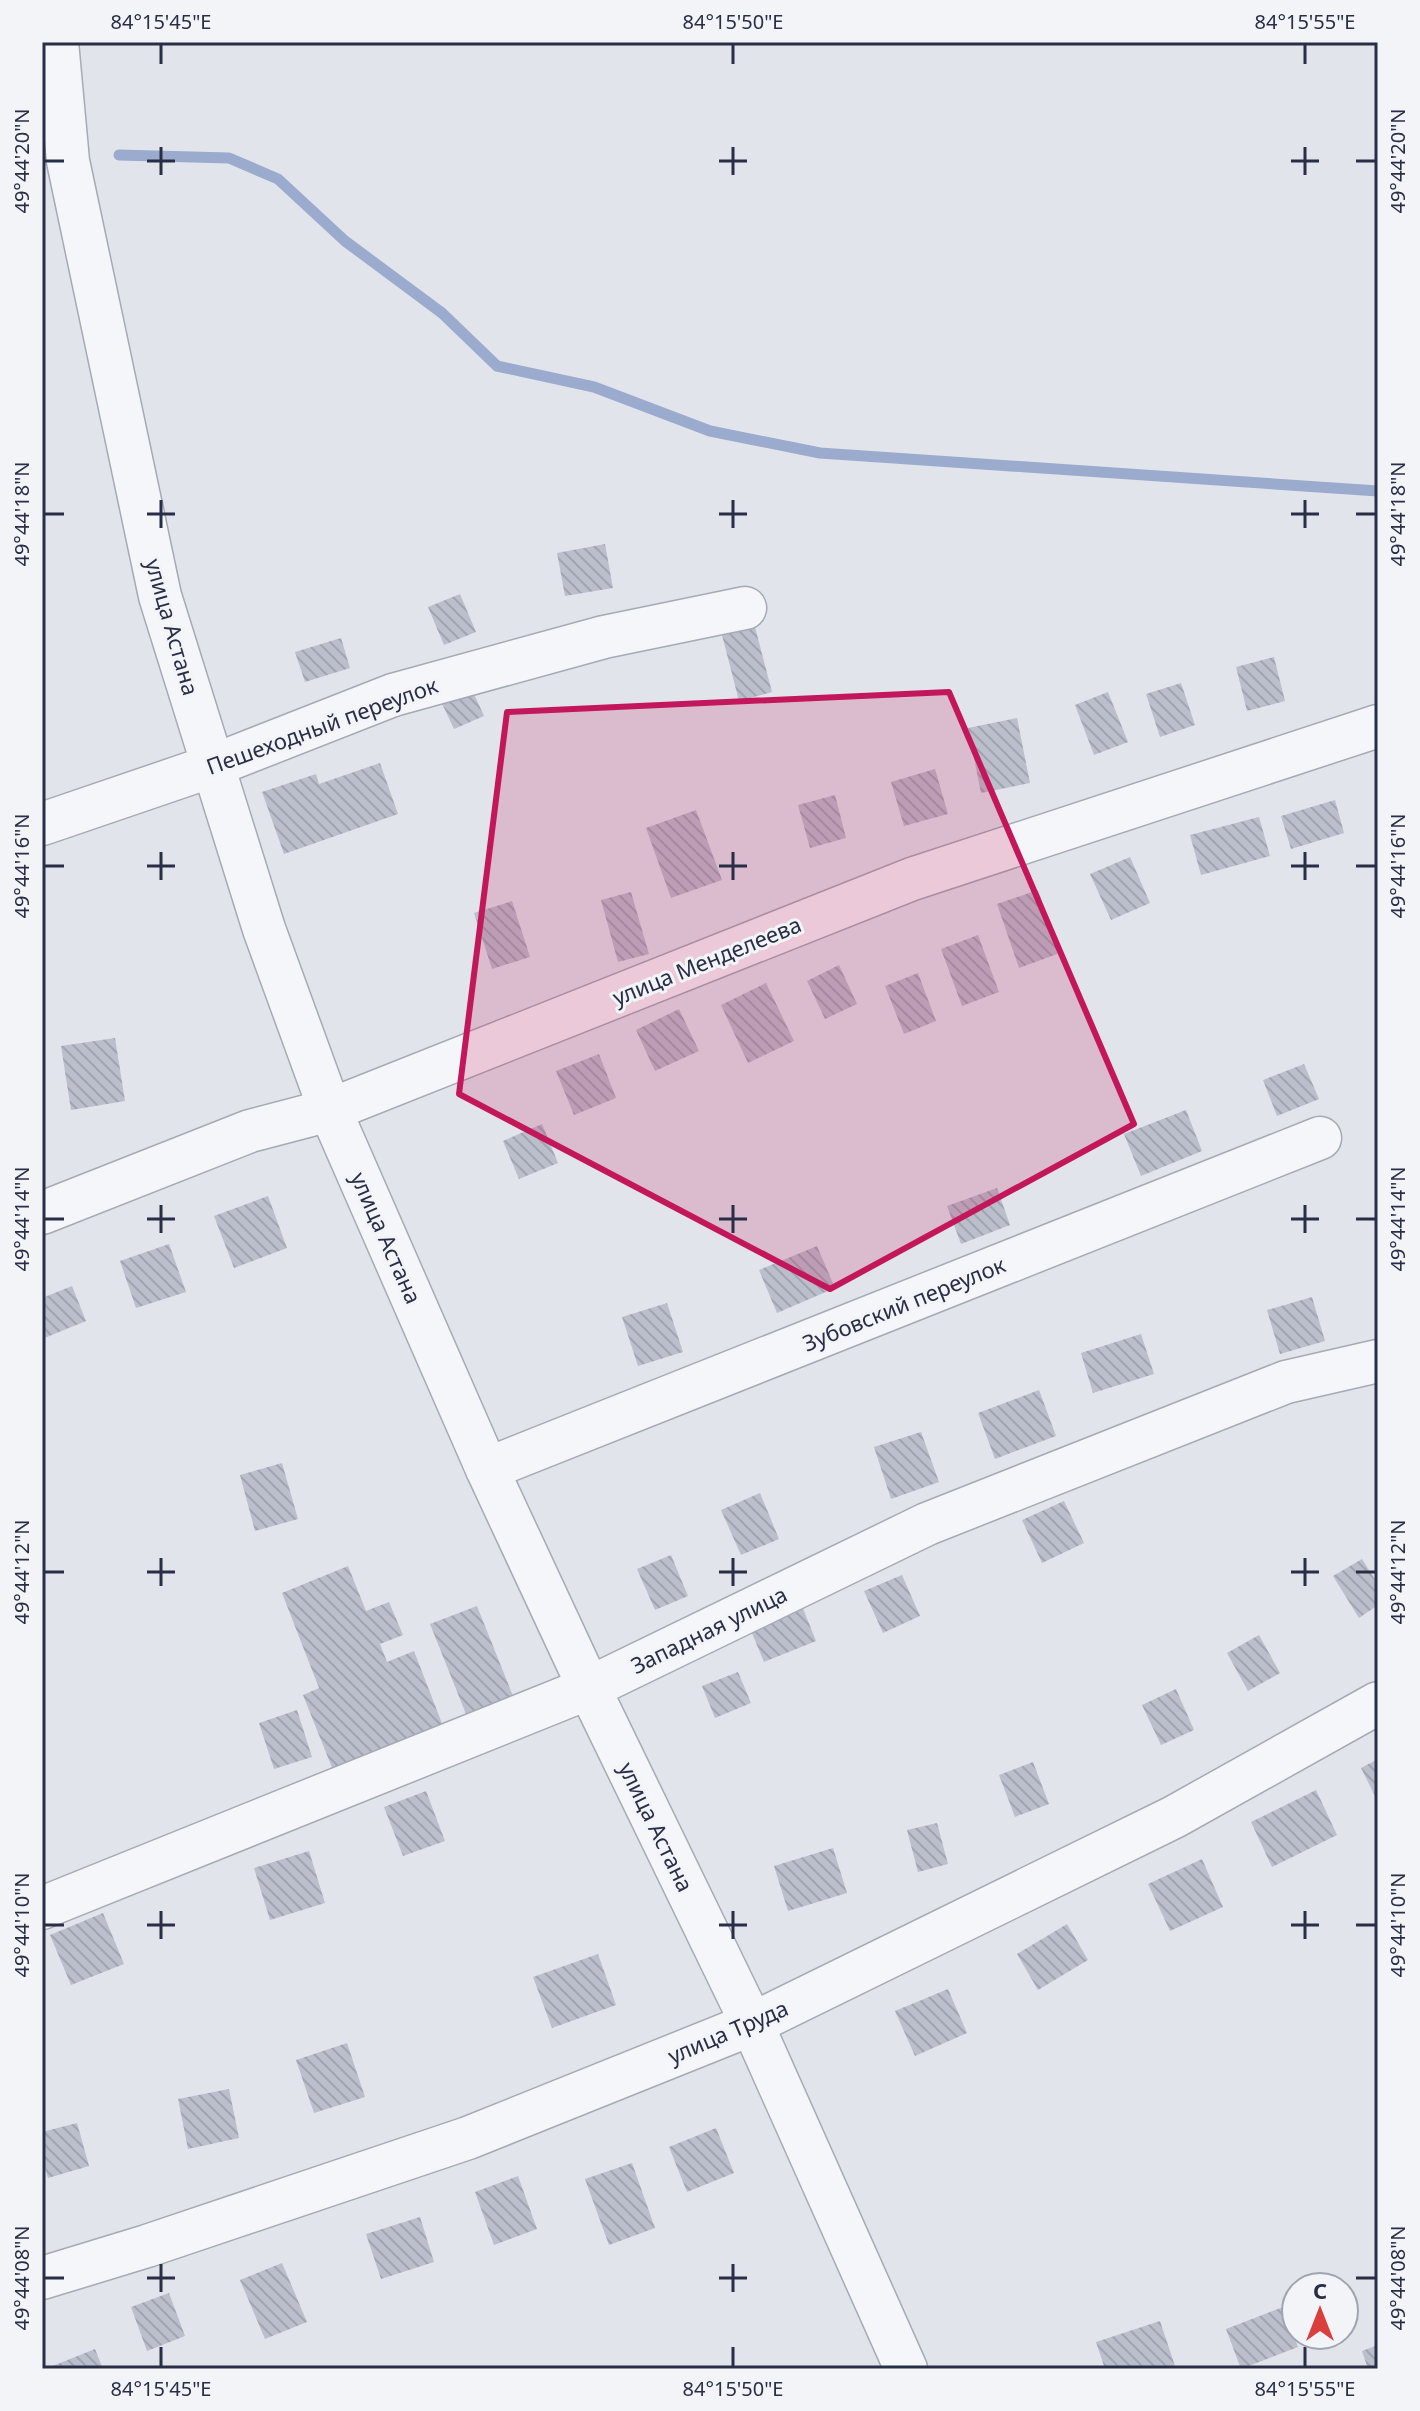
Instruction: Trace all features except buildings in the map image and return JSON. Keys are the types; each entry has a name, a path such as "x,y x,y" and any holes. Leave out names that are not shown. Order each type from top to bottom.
{"street":[{"name":"улица Астана","path":"57,42 55,158 160,596 264,929 330,1110 487,1469 752,2024 906,2369"},
{"name":"Пешеходный переулок","path":"42,824 212,766 393,695 604,637 745,608"},
{"name":"улица Менделеева","path":"42,1213 250,1131 330,1110 912,879 1378,726"},
{"name":"Зубовский переулок","path":"487,1469 1320,1138"},
{"name":"Западная улица","path":"42,1908 589,1688 927,1524 1286,1382 1378,1361"},
{"name":"улица Труда","path":"42,2278 162,2242 468,2138 752,2024 1174,1817 1378,1703"}],"highlighted area":[{"path":"949,692 1134,1124 830,1289 459,1094 507,712"}],"waterway":[{"path":"119,155 229,158 278,179 345,241 442,313 497,366 594,387 710,431 820,453 1378,491"}]}
